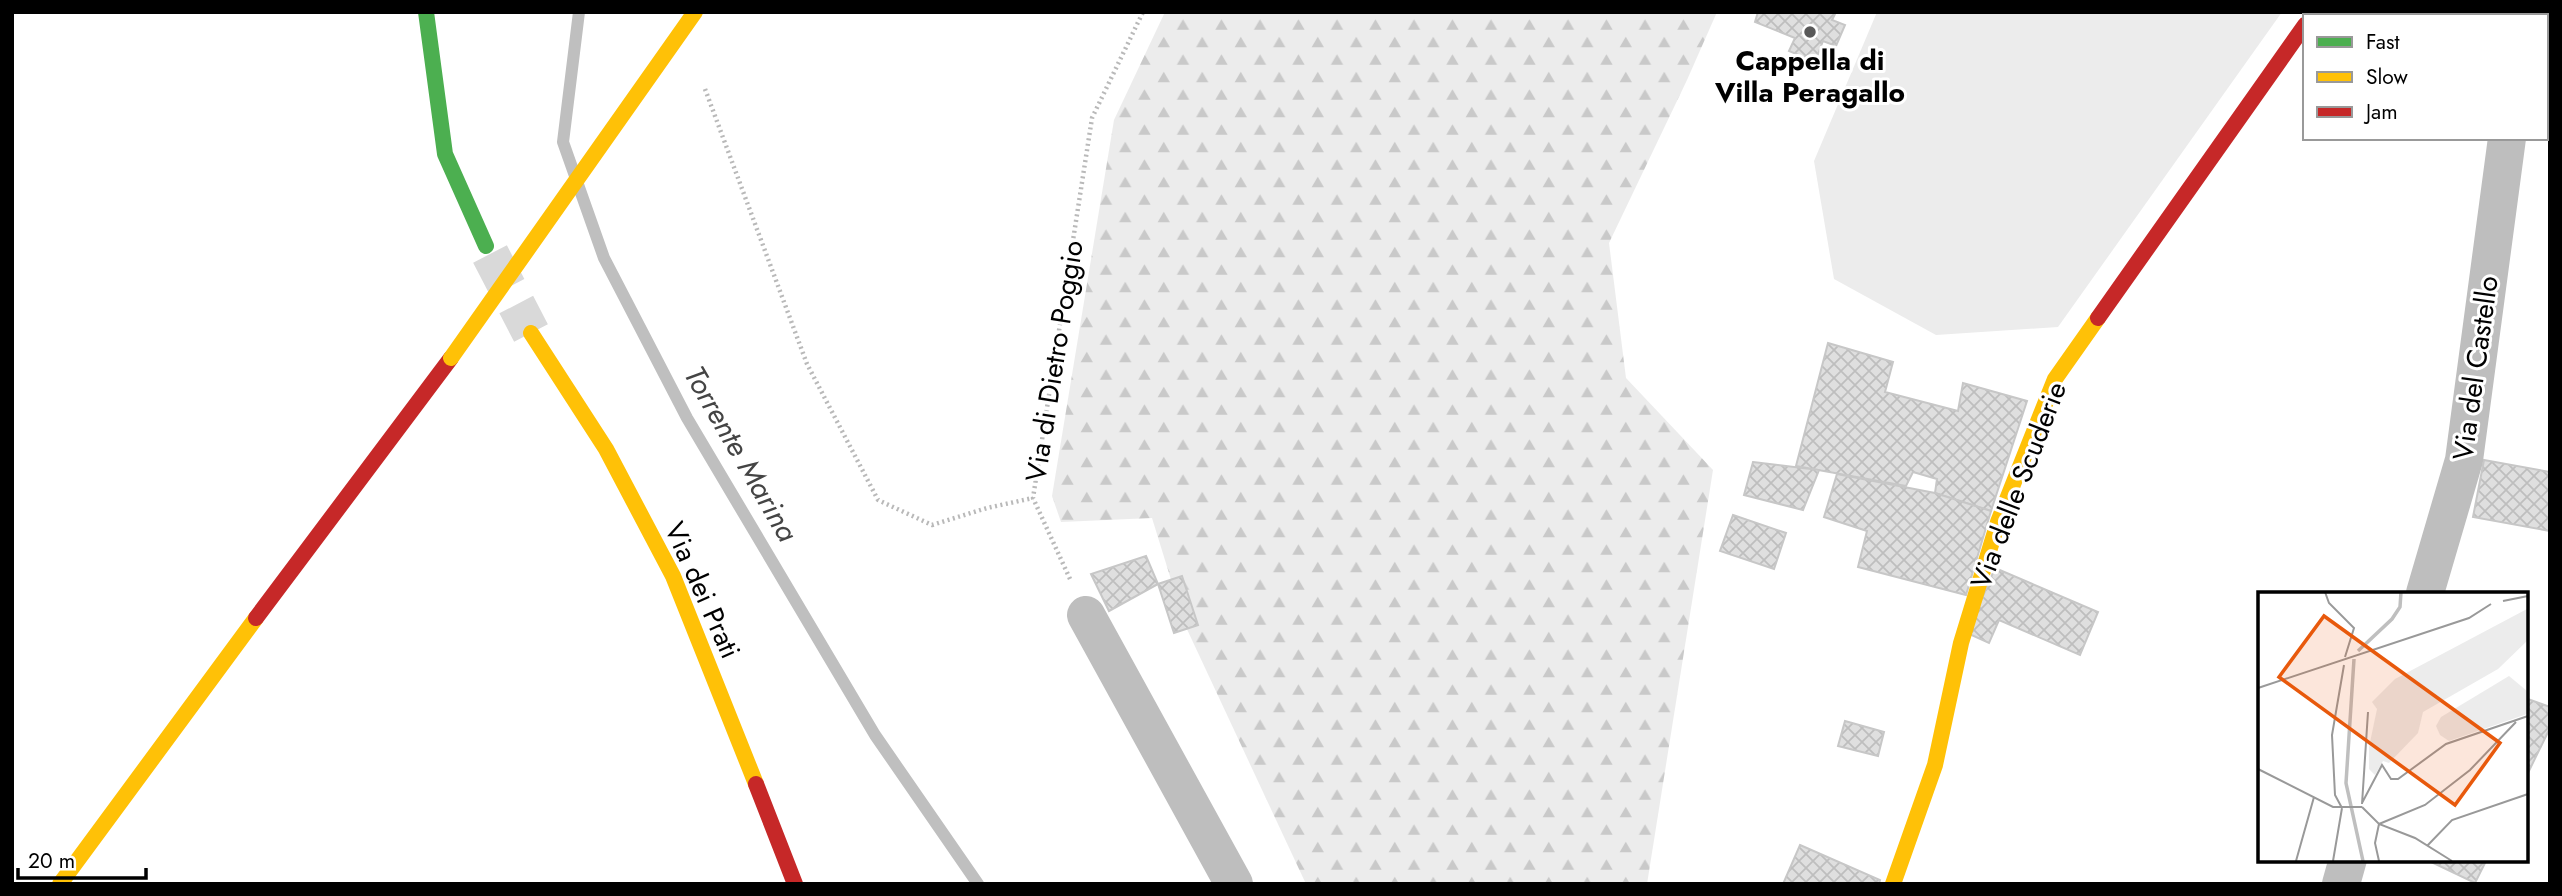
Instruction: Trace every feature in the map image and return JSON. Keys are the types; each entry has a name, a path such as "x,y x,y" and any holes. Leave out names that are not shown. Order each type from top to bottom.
{"street":[{"path":"426,12 445,154 486,246"},
{"path":"60,884 171,730 451,358 695,12"},
{"name":"Via delle Scuderie","path":"1893,884 1936,765 1961,643 1998,522 2055,379 2303,28"},
{"name":"Via del Castello","path":"2425,592 2464,460 2507,140"},
{"name":"Via dei Prati","path":"531,333 606,449 673,576 795,884"},
{"path":"1086,615 1234,884"},
{"path":"2341,884 2347,861"}],"path":[{"name":"Via di Dietro Poggio","path":"1086,615 1033,498 1092,118 1143,12"},
{"path":"705,89 807,364 878,500 932,525 987,508 1033,498"}],"green space":[{"path":"1165,12 1717,12 1609,243 1626,378 1713,470 1647,884 1306,884 1185,625 1152,518 1061,522 1052,496 1114,120"},
{"path":"1877,12 2282,12 2058,327 1936,335 1834,279 1814,161"}],"building":[{"name":"Cappella di Villa Peragallo","path":"1758,12 1836,12 1832,20 1845,25 1836,46 1823,41 1815,62 1789,51 1795,38 1755,22"},
{"path":"1828,343 1893,362 1885,392 1958,411 1963,383 2027,401 1991,511 1935,493 1937,479 1913,472 1906,486 1796,466"},
{"path":"2484,460 2550,472 2550,531 2473,517"},
{"path":"1753,462 1819,470 1803,510 1744,495"},
{"path":"1837,474 1935,493 1991,511 1966,595 1858,567 1867,531 1824,517"},
{"path":"1733,515 1786,533 1774,569 1720,551"},
{"path":"1146,556 1158,584 1109,611 1091,574"},
{"path":"1995,568 2098,612 2080,655 1999,620 1989,643 1967,633"},
{"path":"1182,576 1198,625 1174,633 1158,584"},
{"path":"2527,699 2550,707 2550,728 2527,775"},
{"path":"1845,721 1884,732 1878,756 1838,746"},
{"path":"1800,845 1880,880 1879,884 1783,884"},
{"path":"2429,861 2486,861 2475,883"}],"waterway":[{"name":"Torrente Marina","path":"579,12 563,142 604,258 687,418 875,735 978,884"}],"tunnel":[{"path":"490,254 531,333"}],"traffic: fast":[{"path":"426,12 445,154 486,246"}],"traffic: slow":[{"path":"451,358 695,12"},
{"path":"1893,884 1935,765 1961,643 1998,522 2055,379 2098,318"},
{"path":"531,333 606,449 673,576 756,784"},
{"path":"60,884 256,618"}],"traffic: jam":[{"path":"2098,318 2303,28"},
{"path":"256,618 451,358"},
{"path":"756,784 795,884"}],"place":[{"name":"Cappella di Villa Peragallo","path":"1810,32"}]}
